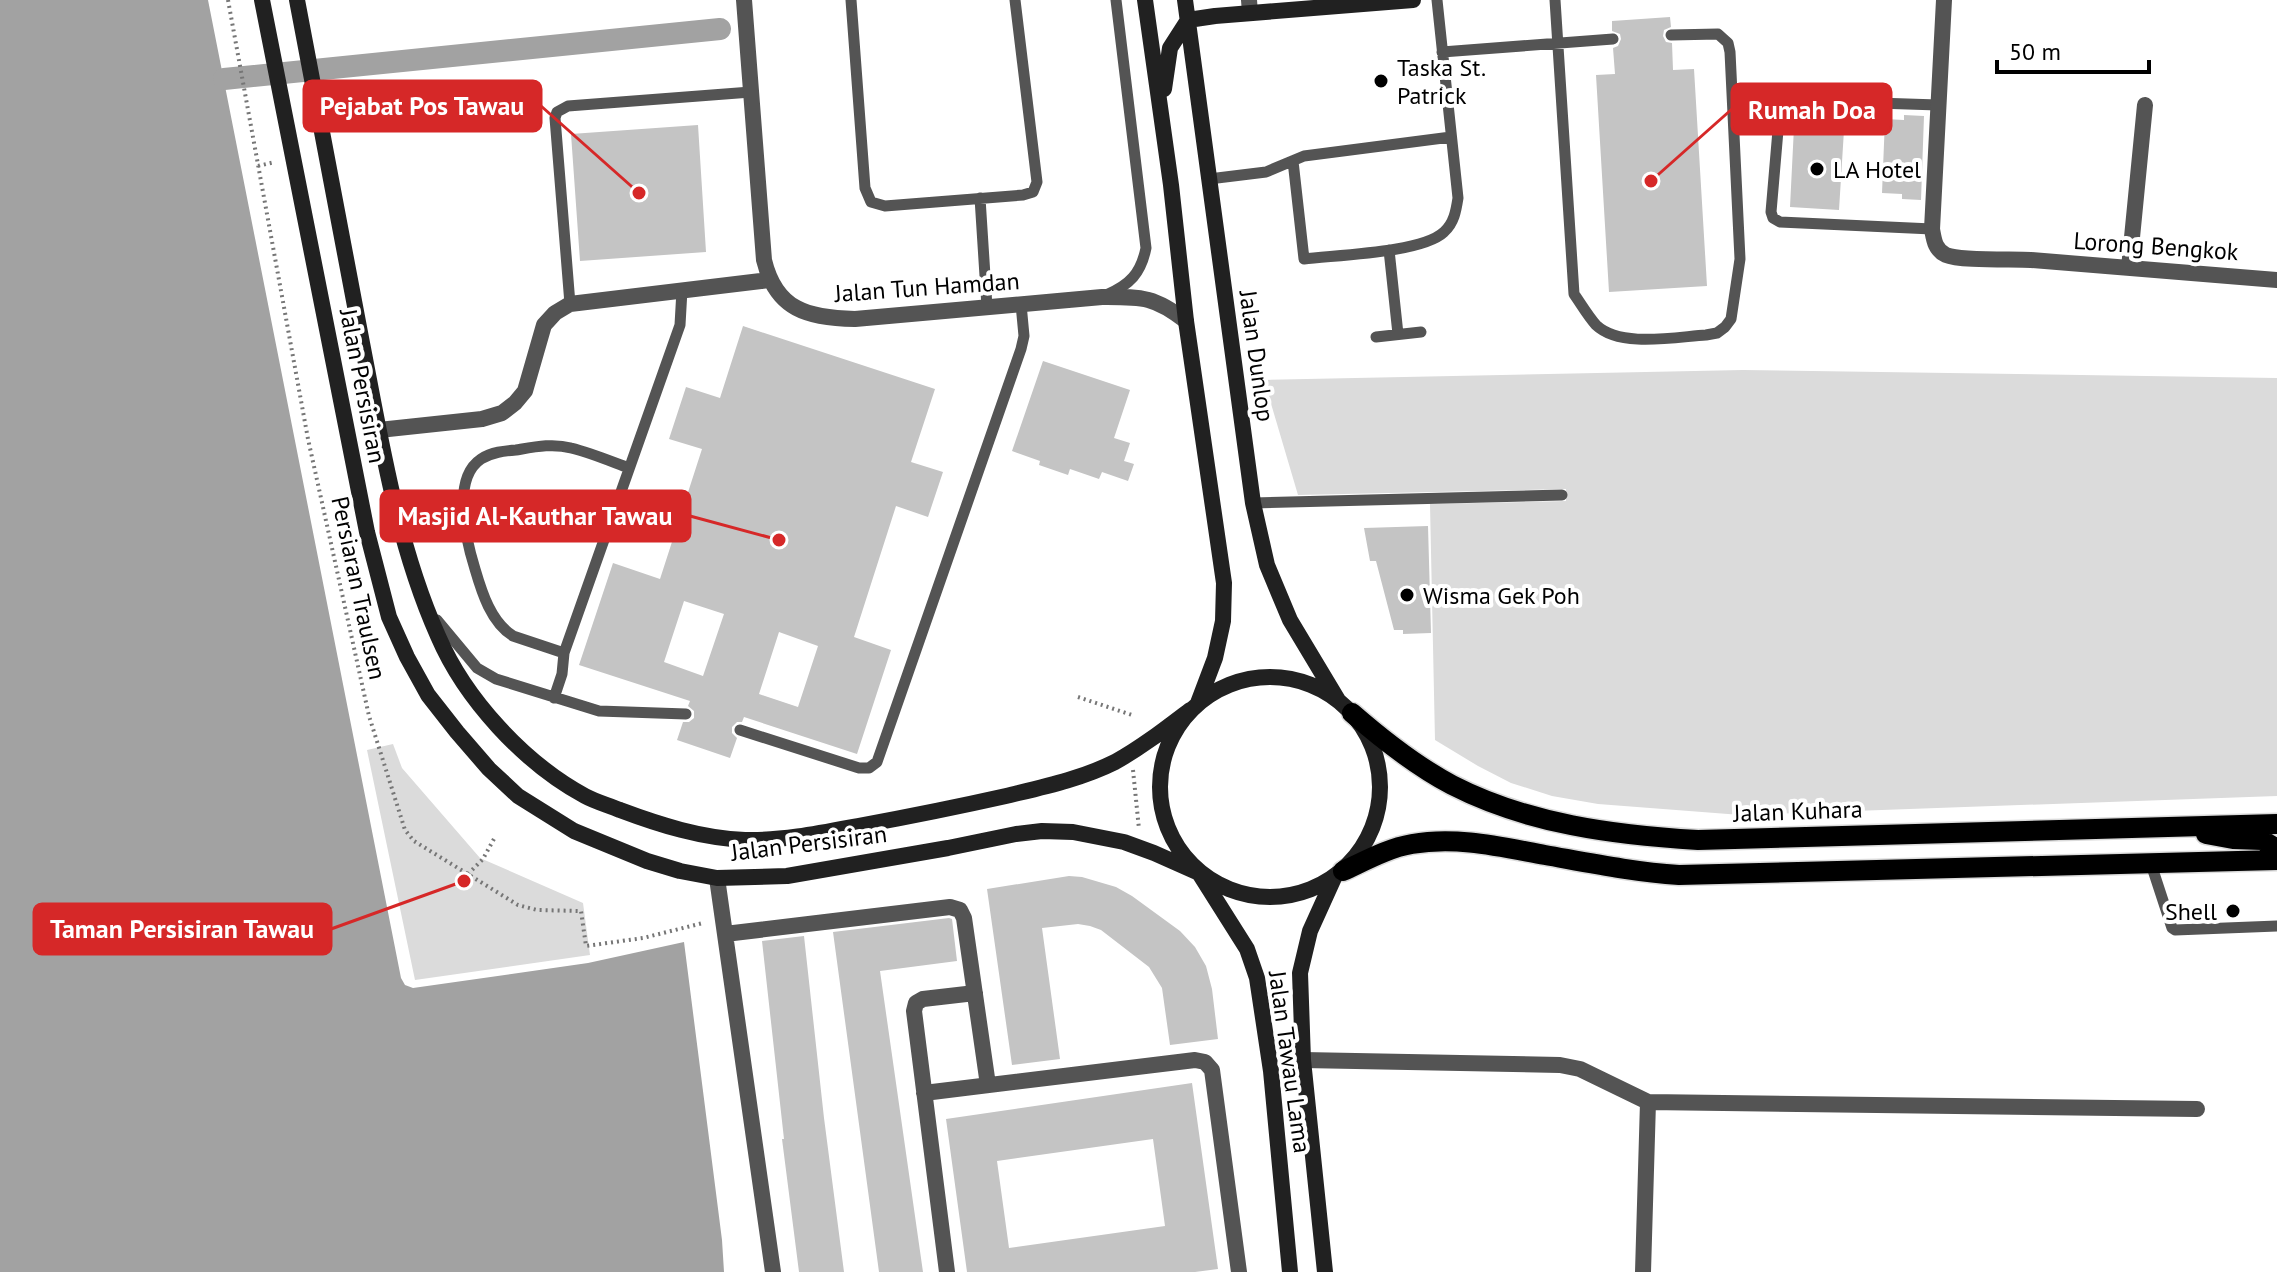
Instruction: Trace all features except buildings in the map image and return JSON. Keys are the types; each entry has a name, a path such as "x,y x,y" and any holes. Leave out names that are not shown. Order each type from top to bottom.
{"main road":[{"name":"Jalan Kuhara","path":"1345,707 1383,740 1452,785 1529,815 1640,837 1698,840 2277,824"},
{"path":"2178,827 2227,838 2262,840 2277,849"},
{"path":"1338,875 1408,845 1441,841 1496,846 1637,872 1679,875 2277,860"}],"street":[{"name":"Jalan Persisiran","path":"262,0 367,532 389,617 421,682 457,732 489,769 518,796 574,831 647,861 717,878 818,872 1042,831 1086,834 1124,842 1199,873"},
{"name":"Jalan Persisiran","path":"297,0 379,430 400,525 422,596 439,640 465,684 518,747 552,774 586,796 656,824 719,838 778,838 828,832 1050,786 1111,764 1194,707"},
{"path":"379,430 482,419 502,413 525,391 544,325 555,313 570,304 769,280 764,260 744,0"},
{"path":"1145,0 1186,321 1224,583 1223,621 1218,645 1194,707 1169,740 1160,775 1161,812 1175,846 1199,873 1230,892 1265,899 1301,894 1338,875 1365,844 1378,811 1380,777 1371,742 1345,707 1312,685 1283,677 1252,677 1223,686 1194,707"},
{"name":"Jalan Dunlop","path":"1185,0 1253,503 1267,565 1290,620 1345,707"},
{"path":"1289,0 1306,8"},
{"path":"1162,122 1166,62 1170,48 1188,20 1250,6 1306,8 1413,0"},
{"path":"1932,229 1944,0"},
{"path":"2129,268 2145,105"},
{"name":"Lorong Bengkok","path":"1932,229 1935,245 1944,254 1957,257 2277,280"},
{"name":"Jalan Tun Hamdan","path":"769,280 785,299 803,313 825,318 855,319 1130,297 1154,300 1186,321"},
{"name":"Jalan Tawau Lama","path":"1199,873 1247,949 1257,978 1271,1071 1290,1272"},
{"name":"Jalan Tawau Lama","path":"1325,1272 1303,1060 1300,973 1310,931 1338,875"},
{"path":"717,878 773,1272"},
{"path":"725,934 955,908 960,910 964,918 988,1085"},
{"path":"947,1272 914,1011 916,1003 923,999 975,993"},
{"path":"924,1093 1195,1060 1205,1062 1212,1070 1239,1272"},
{"path":"1303,1060 1560,1065 1580,1069 1648,1102 2197,1109"},
{"path":"1643,1272 1648,1102"}],"lane":[{"path":"851,0 865,188 871,202 885,206 1033,192 1037,182 1015,0"},
{"path":"1102,297 1122,288 1135,277 1143,263 1146,248 1116,0"},
{"path":"1293,161 1304,259 1389,250 1427,242 1451,225 1458,198 1437,0"},
{"path":"1555,0 1574,294 1596,325 1611,336 1631,339 1706,335 1717,333 1731,319 1740,249 1730,52 1728,43 1718,34 1671,35"},
{"path":"1442,52 1613,39"},
{"path":"570,304 555,118 557,112 568,106 751,92"},
{"path":"1932,229 1780,222 1773,218 1771,212 1780,107 1785,100 1938,105"},
{"path":"1209,179 1266,172 1304,156 1451,137"},
{"path":"980,198 987,307"},
{"path":"1389,250 1398,334"},
{"path":"554,698 562,674 564,653 680,325 682,290"},
{"path":"740,730 859,768 869,768 877,762 1021,349 1024,336 1021,304"},
{"path":"1376,337 1421,332"},
{"path":"564,653 506,632 488,605 471,555 464,516 464,493 470,469 480,459 494,453 548,446 572,448 629,468"},
{"path":"1253,503 1562,495"},
{"path":"422,596 437,621 477,668 496,679 599,711 686,714"},
{"path":"2151,864 2175,930 2277,926"}],"path":[{"name":"Persiaran Traulsen","path":"228,0 308,439 369,716 405,830 414,841 518,905 537,910 581,911 586,946 643,938 703,923"},
{"path":"1078,697 1132,715"},
{"path":"1133,764 1139,836"},
{"path":"468,875 483,859 495,837"}],"shaded area":[{"path":"0,0 208,0 401,978 405,985 413,988 588,963 684,942 724,1272 0,1272"},
{"path":"1743,370 2277,378 2277,796 1741,815 1598,804 1552,796 1511,783 1435,740 1430,504 1566,501 1566,489 1298,495 1264,380"},
{"path":"393,744 402,768 480,858 583,903 590,955 415,980 367,750"}],"waterway":[{"path":"224,79 720,29"}],"place":[{"name":"Taska St. Patrick","path":"1381,81"},
{"name":"LA Hotel","path":"1817,169"},
{"name":"Rumah Doa","path":"1651,181"},
{"name":"Pejabat Pos Tawau","path":"639,193"},
{"name":"Masjid Al-Kauthar Tawau","path":"779,540"},
{"name":"Wisma Gek Poh","path":"1407,595"},
{"name":"Taman Persisiran Tawau","path":"464,881"},
{"name":"Shell","path":"2233,911"}]}
